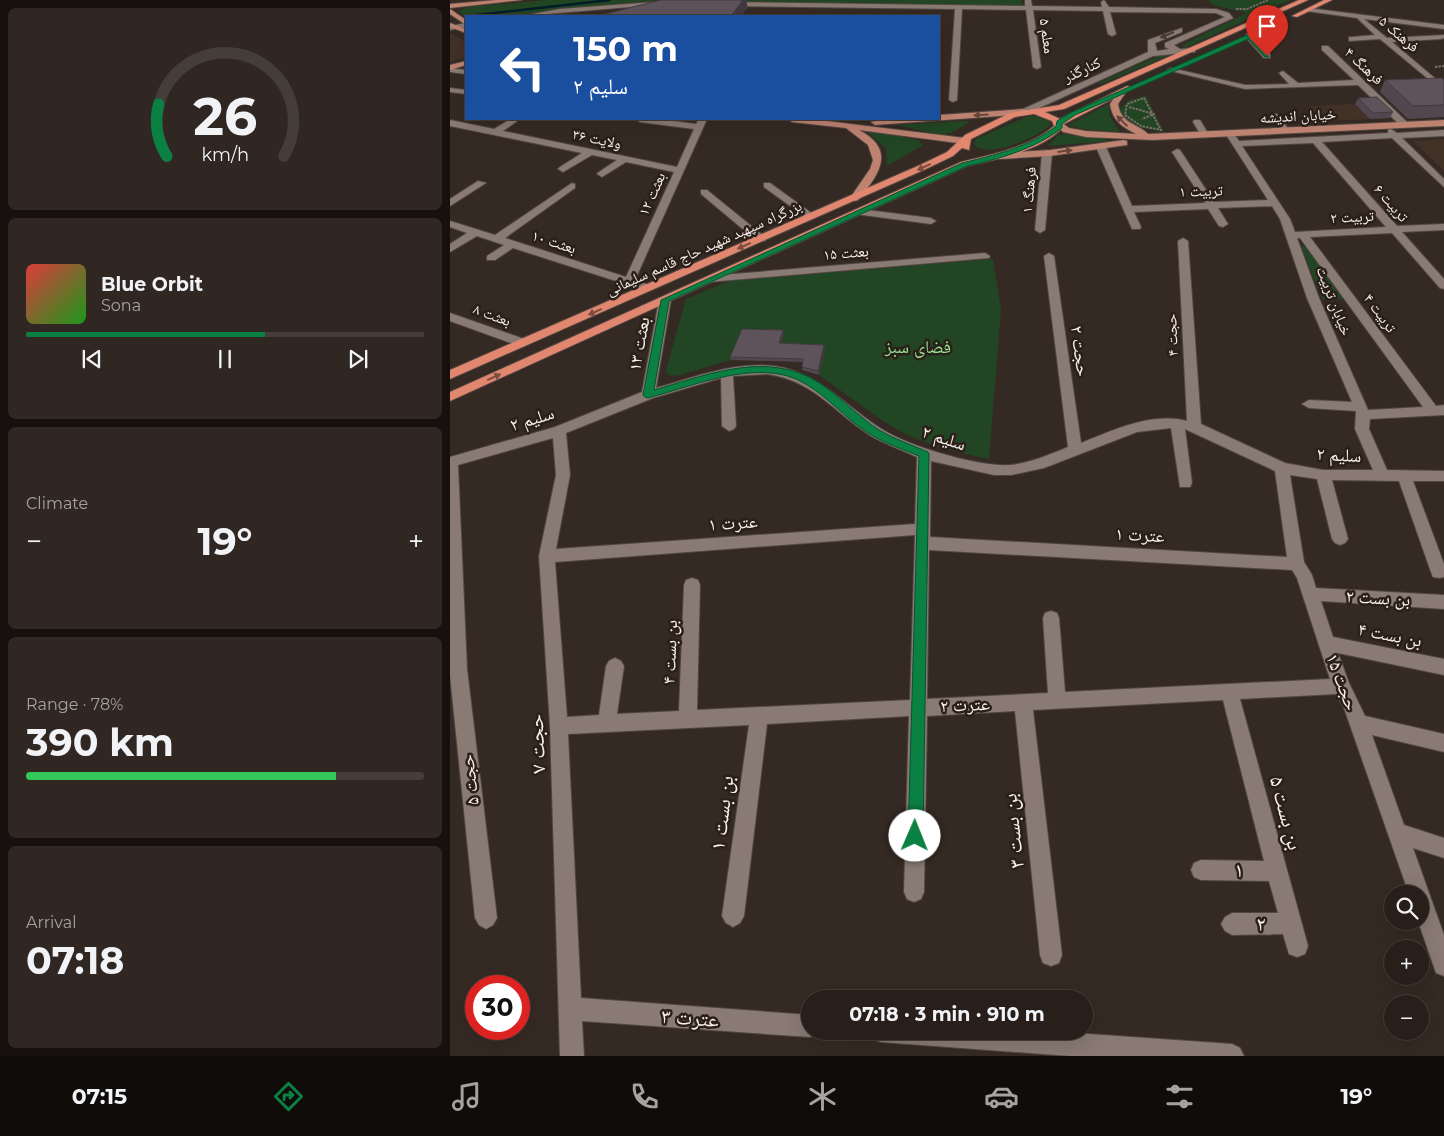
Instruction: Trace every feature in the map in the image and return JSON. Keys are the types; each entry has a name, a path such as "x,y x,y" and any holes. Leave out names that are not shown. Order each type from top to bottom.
{"highway":[{"path":"1024,112 1036,112 1061,107 1305,0"},
{"path":"1282,21 1329,0"},
{"path":"1245,38 1257,33"},
{"path":"1167,72 1189,62"},
{"path":"1036,112 1051,116 1059,124 1140,84"},
{"name":"بزرگراه سپهبد شهید حاج قاسم سلیمانی","path":"450,375 945,157 977,132 1024,112"},
{"name":"بزرگراه سپهبد شهید حاج قاسم سلیمانی","path":"450,397 964,164 999,156 1050,134 1056,131 1059,124"},
{"path":"965,140 966,148 971,151 982,155 999,156"}],"main road":[{"path":"450,6 519,0"},
{"path":"634,14 672,4"},
{"path":"450,11 465,23"},
{"path":"451,27 465,31"},
{"path":"450,69 465,63"},
{"path":"1122,92 1114,104 1117,117 1132,129 1152,137"},
{"path":"940,118 1024,112"},
{"path":"802,120 965,140"},
{"path":"832,123 908,120"},
{"path":"832,123 862,135 875,146 877,152 877,166 874,174 854,198"},
{"name":"خیابان اندیشه","path":"1059,124 1072,132 1095,136 1152,137 1444,123"},
{"name":"خیابان اندیشه","path":"999,156 1100,147 1152,137"}],"street":[{"name":"معلم ۵","path":"1028,0 1037,67"},
{"path":"1178,0 1182,11"},
{"path":"719,3 781,8 816,5 1029,9 1105,6 1146,13 1220,11 1227,14 1229,18 1171,42 1172,48"},
{"path":"533,15 584,9 672,4"},
{"path":"812,15 816,5"},
{"path":"884,15 886,6"},
{"path":"1105,6 1112,34"},
{"path":"953,100 959,8"},
{"path":"584,9 634,14"},
{"path":"1308,10 1444,27"},
{"path":"1192,50 1172,48 1151,49 1154,40 1212,17 1211,14 1199,11"},
{"name":"فرهنک ۵","path":"1360,19 1444,90"},
{"path":"451,27 465,24"},
{"path":"1427,27 1442,39"},
{"path":"1245,38 1267,56"},
{"path":"1352,39 1442,39"},
{"name":"فرهنگ ۴","path":"1324,48 1405,125"},
{"name":"کنارگذر","path":"1024,112 1151,49"},
{"path":"450,69 465,72"},
{"path":"1167,72 1245,87 1360,82"},
{"path":"1283,72 1296,86"},
{"path":"450,90 465,92"},
{"path":"1274,116 1286,131"},
{"path":"496,132 516,120"},
{"path":"655,120 701,123"},
{"path":"1197,122 1205,135"},
{"name":"ولایت ۳۶","path":"450,123 680,170"},
{"name":"بعثت ۱۲","path":"629,282 701,123"},
{"path":"450,131 460,125"},
{"path":"1385,126 1444,184"},
{"name":"خیابان تربیت","path":"1230,133 1297,235 1313,298 1362,411 1362,429 1382,476"},
{"path":"1236,144 1444,133"},
{"path":"555,145 570,135"},
{"name":"تربیت ۶","path":"1315,140 1444,286"},
{"path":"1100,147 1136,227"},
{"path":"564,169 590,152"},
{"path":"1177,152 1223,224"},
{"name":"فرهنگ ۱","path":"1040,230 1047,153"},
{"path":"602,174 624,158"},
{"path":"450,203 481,183"},
{"path":"767,185 812,216"},
{"path":"497,239 572,186"},
{"path":"704,192 761,239"},
{"name":"تربیت ۱","path":"1128,209 1275,202"},
{"path":"859,212 932,222"},
{"name":"بعثت ۱۰","path":"450,224 648,288"},
{"name":"تربیت ۲","path":"1297,235 1444,227"},
{"path":"450,249 476,232"},
{"name":"تربیت ۴","path":"1297,235 1438,410"},
{"name":"حجت ۴","path":"1183,241 1194,427"},
{"path":"491,258 512,244"},
{"name":"بعثت ۱۵","path":"709,279 985,256"},
{"name":"حجت ۲","path":"1049,256 1075,450"},
{"name":"بعثت ۱۳","path":"648,395 665,300"},
{"name":"بعثت ۸","path":"450,316 522,343"},
{"name":"سلیم ۲","path":"451,462 559,431 648,395 727,372 767,370 783,372 806,380 877,433 924,454 974,467 1011,470 1039,464 1135,427 1177,423 1194,427 1282,468 1323,475 1444,476"},
{"path":"727,372 729,426"},
{"path":"1309,404 1362,411 1438,410"},
{"path":"1177,423 1185,483"},
{"name":"حجت ۷","path":"559,431 563,475 547,556 559,726 572,1056"},
{"path":"914,892 924,454"},
{"name":"حجت ۵","path":"451,462 458,669 486,918"},
{"name":"حجت ۱۵","path":"1282,468 1296,564 1304,575 1341,686 1358,723 1416,885"},
{"path":"1323,475 1340,539"},
{"path":"1404,475 1439,572"},
{"name":"عترت ۱","path":"547,556 922,536 1296,564"},
{"name":"بن بست ۴","path":"688,719 692,585"},
{"name":"بن بست ۲","path":"1311,594 1444,602"},
{"path":"1051,618 1057,700"},
{"name":"بن بست ۴","path":"1327,643 1444,667"},
{"path":"607,723 615,666"},
{"name":"عترت ۲","path":"559,726 1341,686"},
{"name":"بن بست ۵","path":"1229,691 1297,946"},
{"name":"بن بست ۳","path":"1023,702 1051,956"},
{"name":"بن بست ۱","path":"733,916 759,716"},
{"path":"1358,723 1444,743"},
{"path":"1398,833 1444,848"},
{"name":"۱","path":"1201,870 1277,871"},
{"name":"۲","path":"1232,924 1290,923"},
{"name":"حجت ۱۵","path":"1429,923 1444,966"},
{"name":"عترت ۳","path":"571,1009 801,1025"},
{"path":"1007,1040 1232,1056"}],"path":[{"path":"1232,8 1247,9 1268,0"},
{"path":"1437,67 1444,67"},
{"path":"1144,98 1161,130 1136,124 1125,114 1126,106 1144,98"},
{"path":"1126,106 1154,114"},
{"path":"1136,124 1154,114"}],"shaded area":[{"path":"450,33 465,41 465,57 450,62"},
{"path":"1355,104 1370,119 1323,121 1309,106"},
{"path":"1444,139 1444,171 1413,141"}],"green space":[{"path":"546,0 661,0 517,15 465,15 465,17 459,11 468,7"},
{"path":"728,0 1021,0 1022,6 816,4"},
{"path":"1208,0 1290,0 1187,47 1180,46 1247,13 1213,5"},
{"path":"1163,54 1170,55 1101,84 1098,83"},
{"path":"1146,96 1164,132 1137,127 1121,115 1121,108 1129,100"},
{"path":"1109,104 1109,115 1120,132 1082,129 1068,125"},
{"path":"1037,116 1049,121 1050,125 1024,141 1001,148 981,148 974,144 976,139 1026,117"},
{"path":"970,122 951,133 941,135 896,125"},
{"path":"872,131 918,140 923,145 887,166 886,148 867,132"},
{"path":"1064,134 1110,141 1048,146 1058,135"},
{"path":"1301,246 1305,246 1344,299 1322,299"},
{"name":"فضای سبز","path":"993,259 1001,309 989,459 926,443 891,426 819,375 825,349 779,347 784,334 743,333 731,360 676,376 668,375 666,370 686,299 729,281"}],"building":[{"path":"661,0 743,0 732,15 601,15"},
{"path":"1442,78 1444,80 1444,105 1413,106 1385,80"},
{"path":"1377,97 1393,112 1373,113 1358,98"},
{"path":"742,329 783,330 779,343 824,345 818,371 802,367 803,359 730,357"}],"waterway":[{"path":"476,15 610,0"}],"route":[{"path":"915,836 924,454 877,433 806,380 783,372 767,370 727,372 648,395 665,300 964,164 999,156 1050,134 1056,131 1062,120 1073,114 1249,36 1267,56"}]}
